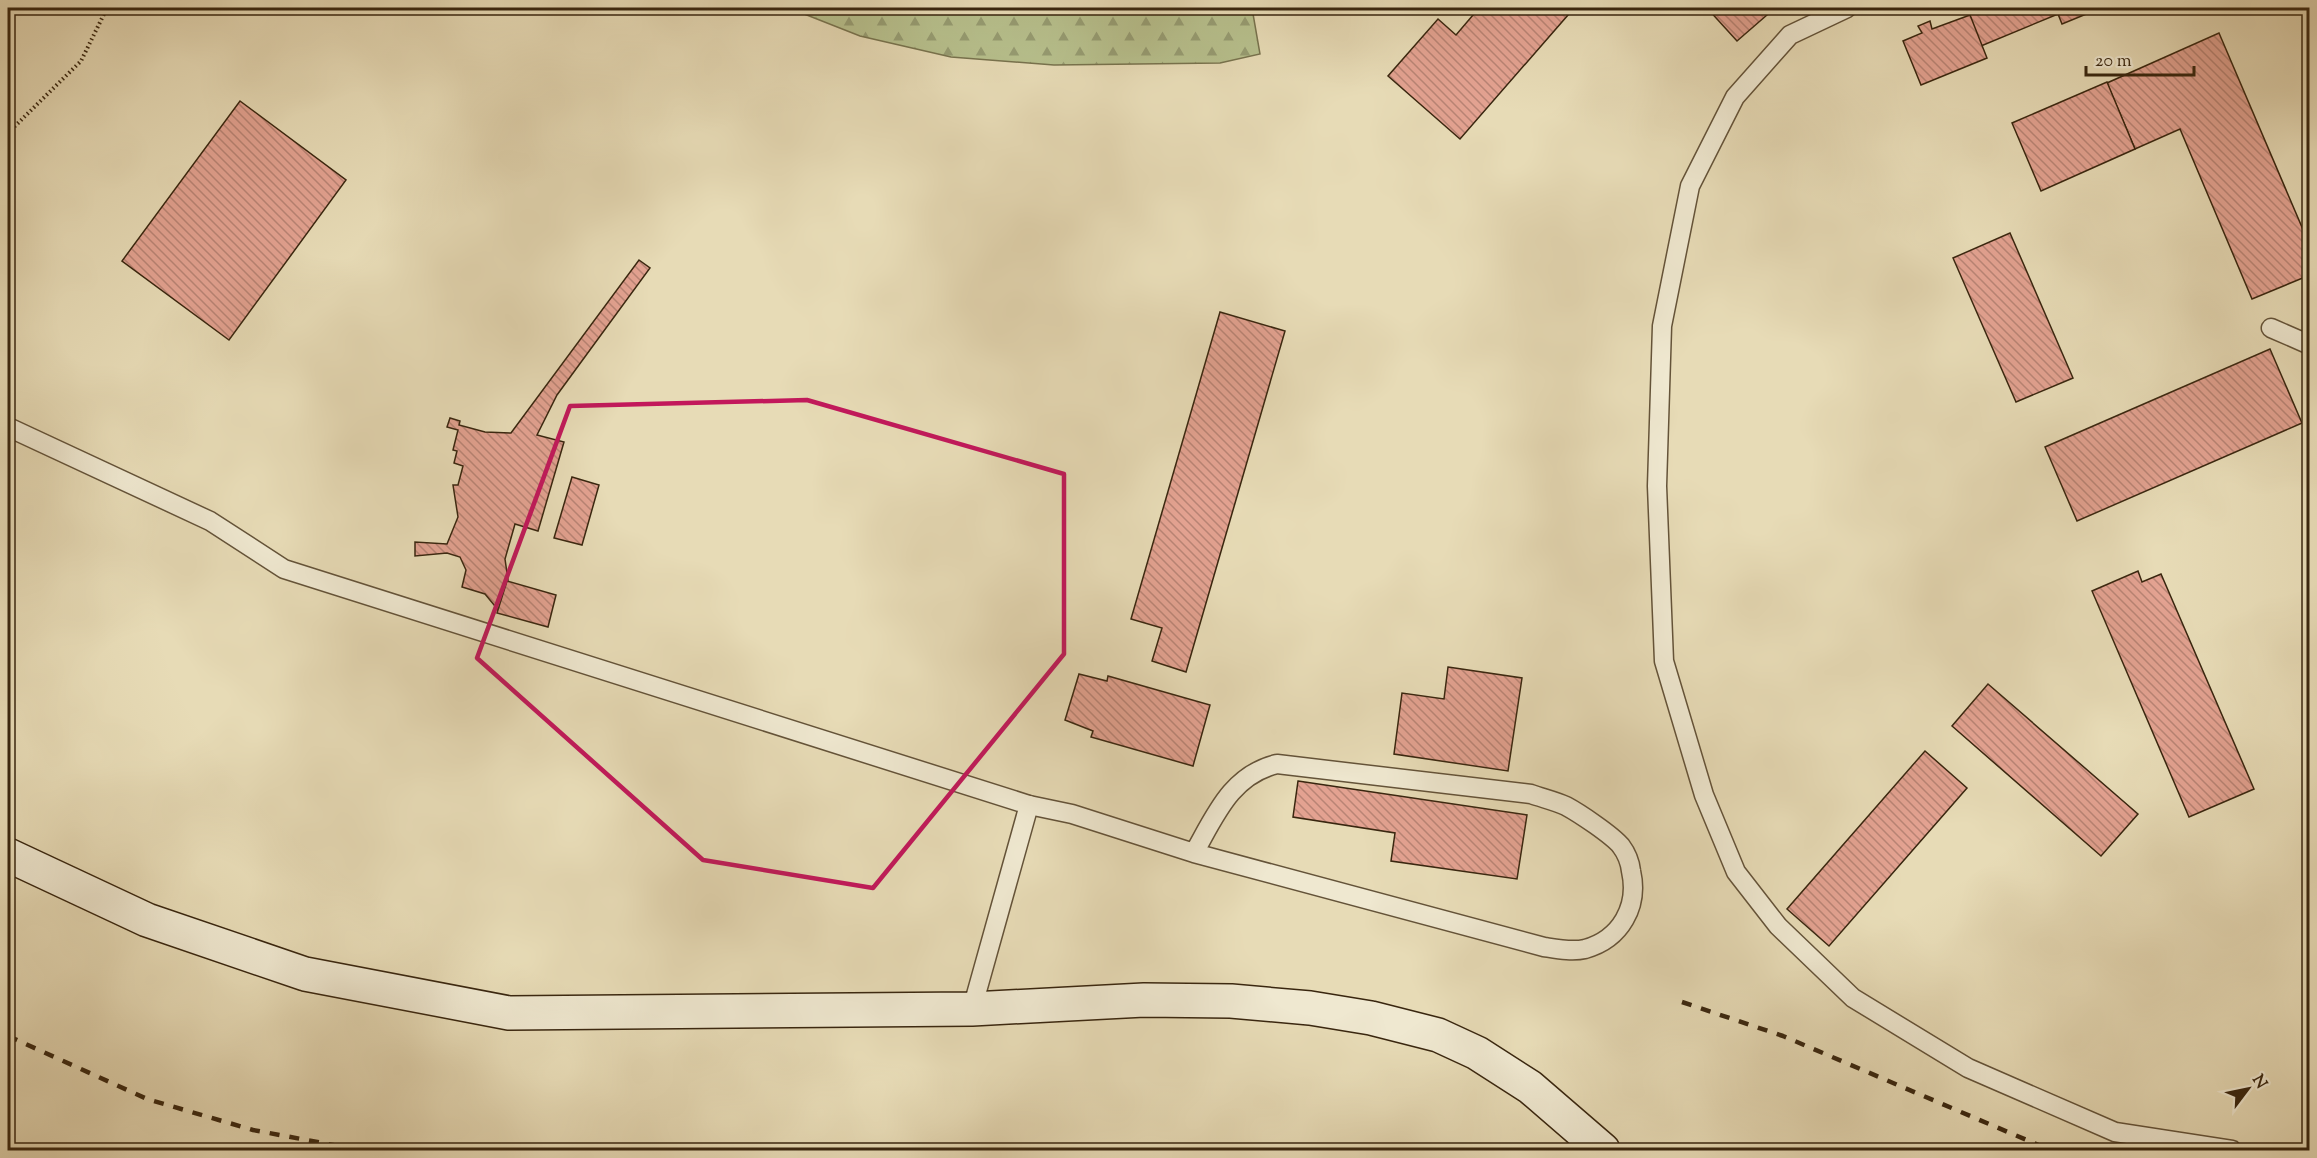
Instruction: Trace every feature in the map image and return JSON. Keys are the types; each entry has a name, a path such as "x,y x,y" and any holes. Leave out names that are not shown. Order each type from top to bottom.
{"street":[{"path":"8,855 147,920 305,974 509,1013 972,1009 1144,1000 1231,1001 1310,1008 1371,1018 1438,1035 1477,1053 1530,1087 1603,1150"}],"lane":[{"path":"1821,8 1790,35 1736,97 1690,186 1662,326 1658,486 1664,661 1704,795 1736,872 1778,926 1853,998 1968,1068 2115,1132 2232,1150"},
{"path":"1790,35 1847,8"},
{"path":"2271,328 2310,345"},
{"path":"8,427 210,521 284,569 1029,805 1072,814 1194,853 1544,947 1567,950 1585,949 1603,940 1620,927 1634,901 1635,888 1630,864 1621,846 1566,806 1531,794 1277,764 1261,768 1227,795 1194,853"},
{"path":"972,1009 1029,805"}],"path":[{"path":"8,134 81,61 107,8"}],"highlighted area":[{"path":"807,400 1064,474 1064,654 873,888 703,860 477,658 570,406"}],"green space":[{"path":"789,8 1252,8 1260,54 1220,63 1054,65 951,57 860,36"}],"building":[{"path":"1479,8 1560,8 1568,15 1460,139 1388,76 1438,19 1456,35"},
{"path":"1707,8 1775,8 1737,41"},
{"path":"1967,8 2101,8 2062,24 2058,14 1981,46"},
{"path":"1970,15 1987,58 1921,85 1903,41 1922,33 1918,26 1930,21 1932,29"},
{"path":"2219,33 2310,246 2310,275 2252,299 2180,129 2135,149 2107,83"},
{"path":"2107,82 2135,149 2041,191 2012,123"},
{"path":"240,101 346,180 229,340 122,261"},
{"path":"2010,233 2073,378 2016,402 1953,258"},
{"path":"639,260 650,268 557,395 537,435 564,442 538,531 515,524 505,559 508,580 499,611 485,594 462,587 466,570 460,557 447,553 415,556 415,542 447,544 458,517 453,485 458,485 463,466 454,463 457,451 453,450 458,430 447,427 450,418 460,421 459,425 485,432 511,433"},
{"path":"1220,312 1285,331 1186,672 1152,661 1162,628 1131,619"},
{"path":"2270,349 2302,423 2077,521 2045,447"},
{"path":"572,477 599,485 582,545 554,538"},
{"path":"2138,571 2142,582 2161,574 2254,789 2189,817 2092,591"},
{"path":"507,581 556,595 548,627 497,613"},
{"path":"1448,667 1522,678 1508,771 1394,754 1402,693 1444,699"},
{"path":"1079,674 1107,681 1108,676 1210,705 1193,766 1091,737 1093,731 1065,720"},
{"path":"1988,684 2138,814 2101,856 1952,726"},
{"path":"1925,751 1967,788 1829,946 1787,909"},
{"path":"1298,781 1527,815 1517,879 1391,861 1395,833 1293,817"}],"railway":[{"path":"1682,1002 1783,1036 2050,1150"},
{"path":"8,1036 147,1099 253,1130 360,1150"}]}
